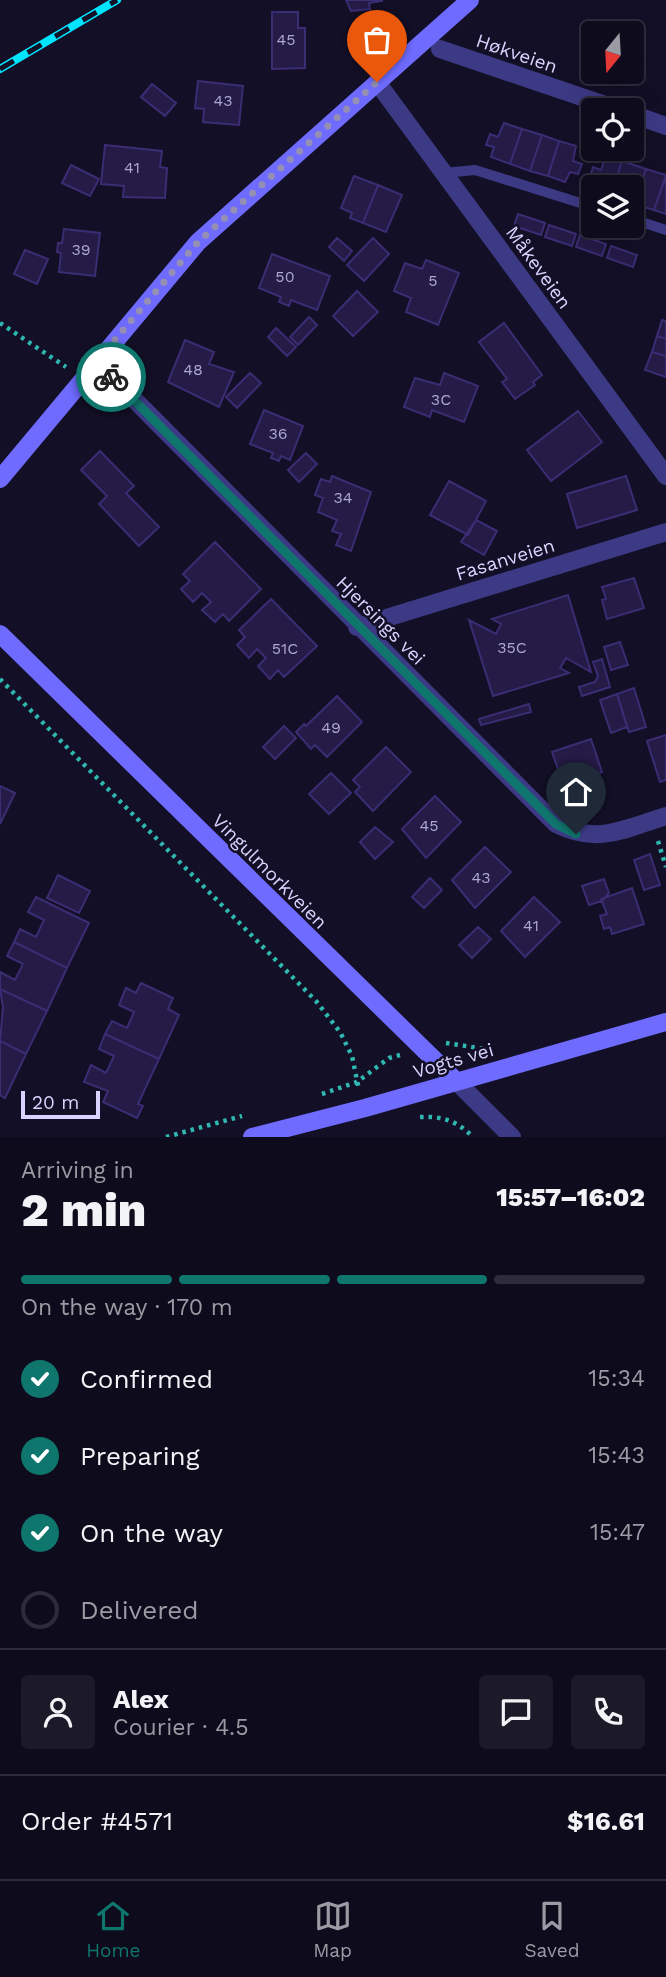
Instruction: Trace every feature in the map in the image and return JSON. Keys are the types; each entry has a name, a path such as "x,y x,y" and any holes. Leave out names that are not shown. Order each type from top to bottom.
{"street":[{"path":"0,479 198,242 470,0"},
{"name":"Høkveien","path":"440,49 585,98"},
{"name":"Måkeveien","path":"377,82 666,476"},
{"path":"644,118 666,126"},
{"name":"Hjersings vei","path":"96,362 556,824 576,834 600,837 666,816"},
{"name":"Fasanveien","path":"357,627 666,532"},
{"name":"Vingulmorkveien","path":"0,634 512,1137"},
{"name":"Vogts vei","path":"251,1137 365,1108 666,1022"}],"lane":[{"path":"444,173 475,170 581,203"},
{"path":"644,223 666,230"}],"path":[{"path":"0,323 66,368"},
{"path":"0,679 316,1001 340,1032 352,1056 365,1108"},
{"path":"460,1124 473,1137"}],"building":[{"path":"346,0 382,1 369,3 370,9 351,11"},
{"path":"272,12 298,12 298,28 305,28 305,68 272,69"},
{"path":"198,81 243,86 239,125 203,122 204,109 195,108"},
{"path":"152,84 176,103 165,116 141,97"},
{"path":"504,123 522,129 510,164 491,157 494,147 486,145 490,134 498,137"},
{"path":"522,129 542,135 530,171 510,164"},
{"path":"542,135 559,141 548,176 530,171"},
{"path":"559,141 576,146 573,161 582,164 578,174 570,172 565,182 548,176"},
{"path":"105,145 162,151 160,167 167,168 165,198 123,197 124,186 101,184"},
{"path":"604,161 622,161 618,175 591,175 593,167 601,170"},
{"path":"622,161 646,169 644,175 618,175"},
{"path":"71,165 99,179 90,196 62,183"},
{"path":"646,169 666,175 654,210 644,207"},
{"path":"354,176 378,185 363,223 350,218 352,213 341,208"},
{"path":"666,176 666,214 654,210"},
{"path":"378,185 402,195 386,232 363,223"},
{"path":"518,214 545,223 541,235 514,226"},
{"path":"549,225 576,234 572,246 545,237"},
{"path":"64,229 100,233 95,276 59,272 61,253 57,252 58,243 62,243"},
{"path":"580,235 581,238 606,244 602,256 576,247"},
{"path":"337,238 352,251 344,261 329,247"},
{"path":"373,238 389,254 364,281 347,265"},
{"path":"611,246 637,255 633,267 607,258"},
{"path":"25,250 48,259 37,284 14,274"},
{"path":"272,254 330,276 317,310 291,300 289,306 279,302 281,297 259,288"},
{"path":"426,260 459,273 438,325 406,312 411,298 394,291 405,263 422,269"},
{"path":"357,291 378,312 353,336 333,316"},
{"path":"309,317 317,325 298,345 290,337"},
{"path":"662,320 666,321 666,339 657,336"},
{"path":"504,323 542,375 533,382 535,385 515,399 502,382 507,379 479,342"},
{"path":"276,328 296,347 287,356 268,337"},
{"path":"657,336 666,339 666,356 652,352"},
{"path":"185,340 214,352 209,364 234,372 219,407 168,382"},
{"path":"652,352 666,356 666,377 645,370"},
{"path":"250,373 261,383 237,408 226,397"},
{"path":"444,373 478,386 464,422 432,410 430,417 404,407 415,378 440,385"},
{"path":"264,410 303,426 290,460 281,456 279,461 271,458 273,453 250,444"},
{"path":"578,411 602,442 551,481 527,450"},
{"path":"100,451 134,486 126,493 159,527 139,546 99,504 107,496 81,470"},
{"path":"306,453 317,464 299,482 288,470"},
{"path":"332,476 371,492 351,551 336,545 341,534 332,531 337,520 318,512 323,498 315,495 321,479 330,482"},
{"path":"626,476 637,510 577,528 567,494"},
{"path":"449,481 486,501 468,535 430,515"},
{"path":"476,520 497,531 484,555 461,542"},
{"path":"215,542 261,589 229,621 223,614 215,622 202,610 211,602 202,593 193,602 181,589 190,581 183,574"},
{"path":"634,578 644,608 607,619 602,587"},
{"path":"568,595 591,672 566,658 560,668 569,673 493,696 469,620 496,634 501,624 492,619"},
{"path":"271,599 317,646 284,677 278,670 270,679 258,666 266,658 257,649 249,658 237,645 245,637 239,630"},
{"path":"620,642 628,665 611,670 604,647"},
{"path":"602,659 610,687 582,696 579,687 595,682 598,676 593,662"},
{"path":"634,688 646,727 629,732 617,694"},
{"path":"617,694 627,727 611,733 600,700"},
{"path":"337,696 362,722 327,757 315,745 311,749 296,732"},
{"path":"529,704 531,712 481,725 479,719"},
{"path":"284,726 296,738 275,759 263,747"},
{"path":"666,735 666,780 660,782 647,741"},
{"path":"591,739 602,772 568,788 564,786 552,752"},
{"path":"386,747 411,772 373,811 355,792 360,787 353,780"},
{"path":"331,773 351,793 329,814 309,794"},
{"path":"0,786 15,793 0,824"},
{"path":"435,796 461,822 426,858 402,829"},
{"path":"375,827 393,842 375,859 360,842"},
{"path":"485,847 511,872 475,908 452,880"},
{"path":"650,854 660,885 644,890 634,860"},
{"path":"58,875 90,891 79,913 47,898"},
{"path":"430,878 442,890 424,908 412,897"},
{"path":"604,879 609,893 602,901 589,905 582,886"},
{"path":"632,888 644,924 612,934 610,927 604,929 600,916 607,914 601,899"},
{"path":"36,897 89,923 67,968 14,942 20,929 36,937 44,920 28,912"},
{"path":"534,897 560,922 525,957 501,931"},
{"path":"478,927 491,939 472,958 459,945"},
{"path":"14,942 67,968 47,1011 0,989 0,972 15,980 23,964 7,956"},
{"path":"141,983 173,998 168,1009 179,1015 159,1059 105,1034 112,1021 127,1028 134,1012 119,1005 126,988 136,993"},
{"path":"0,989 47,1011 26,1054 0,1041 3,1007"},
{"path":"105,1034 159,1059 138,1104 143,1106 137,1118 103,1102 108,1091 84,1082 91,1065 106,1073 114,1056 99,1049"},
{"path":"0,1041 26,1054 5,1098 0,1095"}],"railway":[{"path":"0,69 117,0"}],"way so far":[{"path":"111,377 96,362 198,242 377,82"}],"route":[{"path":"111,377 556,824 576,834"}]}
